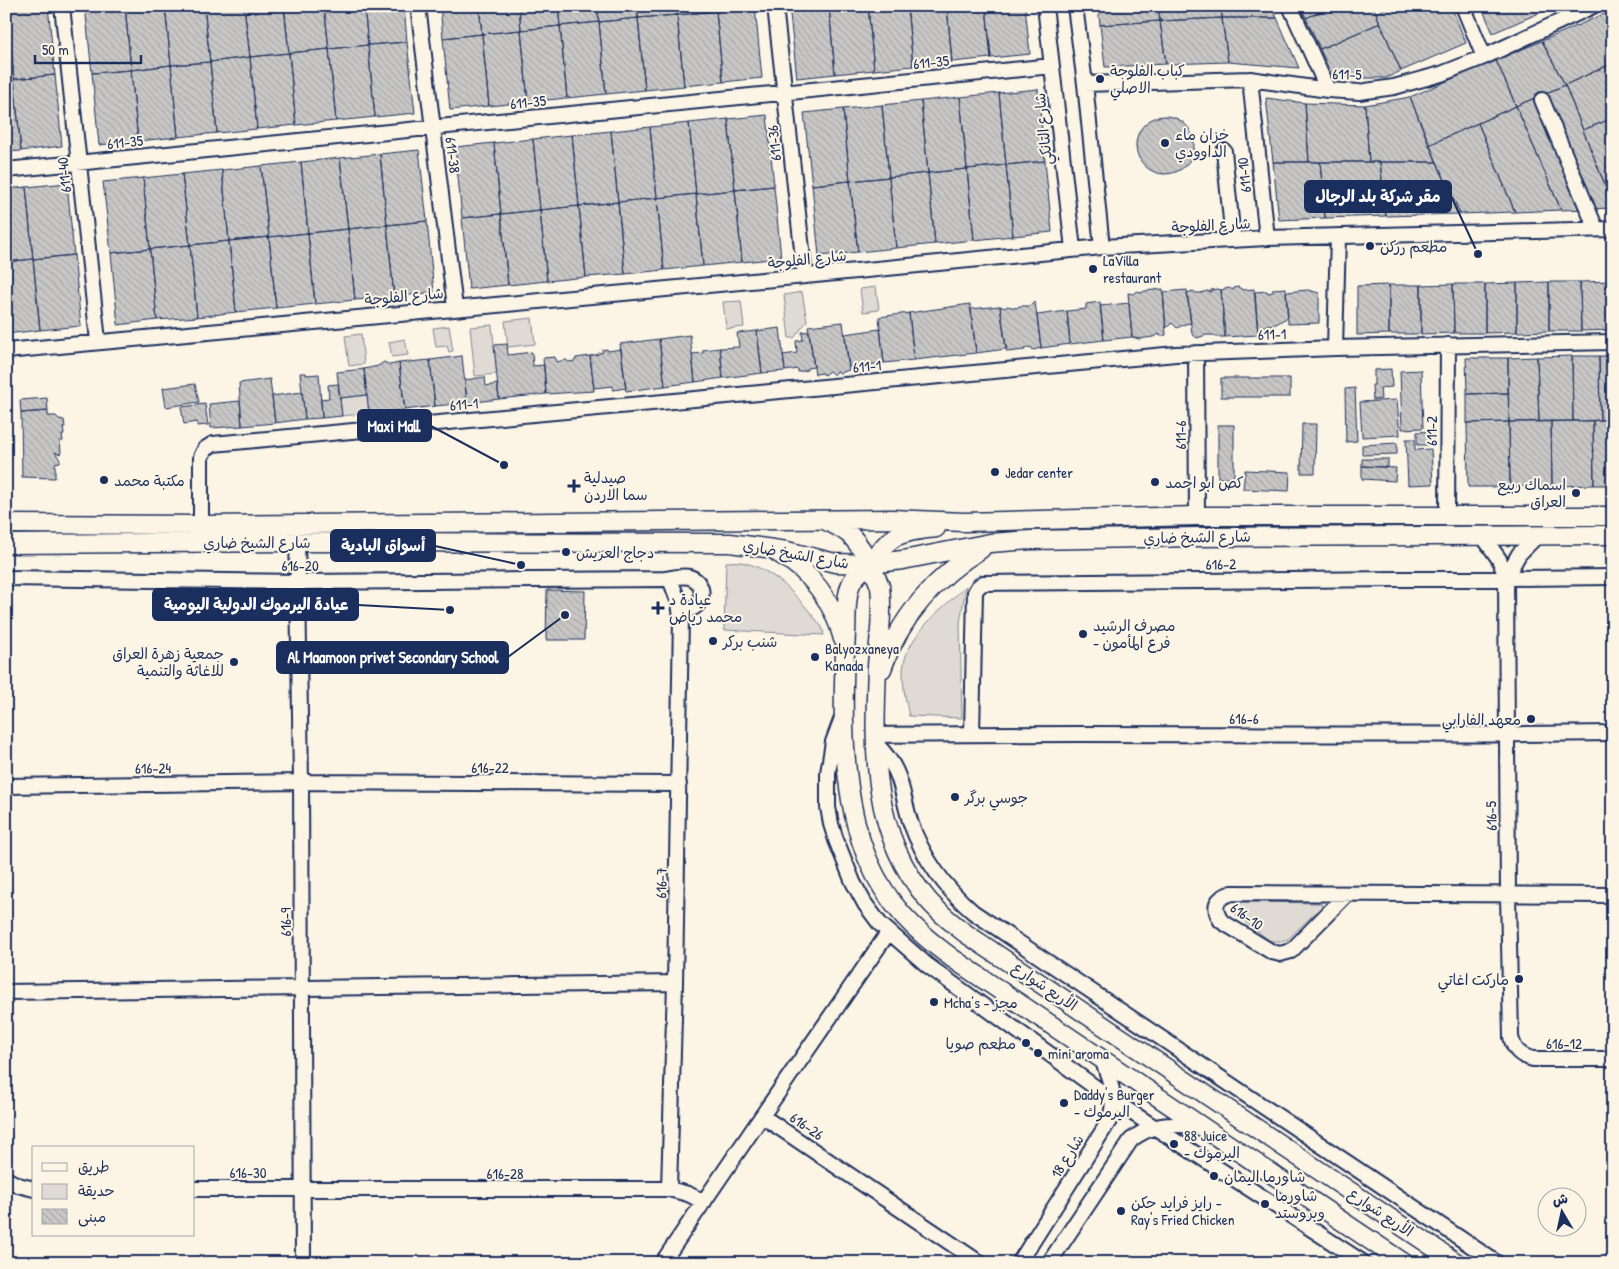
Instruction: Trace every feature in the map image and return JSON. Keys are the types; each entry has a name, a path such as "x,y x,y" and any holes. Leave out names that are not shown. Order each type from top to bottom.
{"main road":[{"name":"شارع الشيخ ضاري","path":"6,524 201,525 891,519 964,522 1197,516 1613,516"},
{"name":"الأربع شوارع","path":"823,520 848,534 860,548 877,579 881,593 876,740 884,818 902,862 914,882 929,901 946,918 974,938 1457,1263"},
{"name":"الأربع شوارع","path":"964,522 906,534 892,539 851,584 845,651 844,713 846,750 854,818 869,862 879,882 891,902 927,939 1404,1263"},
{"name":"شارع الشيخ ضاري","path":"6,544 297,542 730,543 787,551 835,563 869,564 903,560 990,543 1031,540 1196,536 1613,535"},
{"path":"877,684 894,640 920,602 935,584 952,569 990,543"},
{"path":"766,547 786,558 804,572 819,589 837,622 845,651"}],"street":[{"name":"611-40","path":"62,6 98,341"},
{"name":"611-38","path":"418,6 455,308"},
{"name":"611-36","path":"775,6 805,276"},
{"name":"شارع التانكي","path":"1045,6 1073,249"},
{"path":"1075,6 1102,246"},
{"path":"1290,6 1328,90"},
{"path":"1463,6 1484,56"},
{"name":"611-5","path":"1085,84 1250,79 1328,90 1359,92 1394,87 1441,74 1593,6"},
{"name":"611-35","path":"6,170 1052,66"},
{"name":"611-10","path":"1250,79 1267,238"},
{"path":"1542,100 1596,229"},
{"path":"1224,151 1233,240"},
{"name":"شارع الفلوجة","path":"6,350 805,276 1102,246 1267,238 1613,229"},
{"path":"1335,348 1338,236"},
{"name":"611-1","path":"201,525 201,457 205,449 213,444 1196,353 1613,342"},
{"name":"611-2","path":"1447,516 1448,346"},
{"name":"611-6","path":"1196,353 1197,516"},
{"path":"1482,535 1499,559 1506,578"},
{"path":"1506,578 1519,554 1538,535"},
{"name":"616-9","path":"297,542 301,782 303,1263"},
{"name":"616-20","path":"6,578 298,582 670,579 688,576 697,581 702,589 702,594 699,604 681,611"},
{"name":"616-2","path":"972,734 975,592 983,583 1613,577"},
{"name":"616-5","path":"1506,578 1506,734 1511,1037 1513,1045 1518,1052"},
{"name":"616-7","path":"669,1190 675,983 681,611 670,579"},
{"path":"844,713 833,742 828,774 828,799 832,824 842,856 857,889 888,933 927,965 1114,1102 1364,1263"},
{"name":"616-6","path":"876,740 972,734 1506,734 1613,732"},
{"path":"876,740 898,772 911,824 919,844 942,881 957,898 974,912 1497,1263"},
{"name":"616-22","path":"301,782 679,784"},
{"name":"616-24","path":"6,786 301,782"},
{"name":"616-10","path":"1347,894 1291,951 1280,954 1272,952 1221,921 1216,912 1217,904 1222,896 1232,894 1347,894 1613,895"},
{"path":"662,1263 888,933"},
{"path":"6,992 675,983"},
{"name":"616-12","path":"1518,1052 1524,1057 1533,1059 1613,1059"},
{"name":"شارع 18","path":"1019,1263 1109,1121 1114,1102 1110,1080 1102,1059"},
{"name":"616-26","path":"762,1116 980,1263"},
{"path":"1049,1263 1126,1147 1138,1134 1162,1124 1201,1126"},
{"path":"6,1179 18,1185 32,1188"},
{"name":"616-28","path":"302,1188 669,1190 688,1194 704,1202"},
{"name":"616-30","path":"195,1189 302,1188"}],"green space":[{"path":"876,287 879,310 863,312 860,289"},
{"path":"802,292 807,321 794,338 789,338 784,295"},
{"path":"741,301 744,327 726,329 723,302"},
{"path":"532,318 535,344 508,347 505,321"},
{"path":"492,325 497,374 475,376 470,327"},
{"path":"449,326 453,351 449,352 447,346 436,347 433,328"},
{"path":"361,334 364,364 349,366 345,336"},
{"path":"405,339 408,355 392,357 389,342"},
{"path":"367,395 369,413 342,416 340,398"},
{"path":"726,562 739,562 754,566 766,571 777,579 806,607 822,627 824,635 724,630"},
{"path":"966,586 960,623 962,718 909,716 903,674 904,661 909,648 916,636 936,614"},
{"path":"1242,902 1321,903 1322,906 1288,939 1270,941 1236,915 1237,906"}],"building":[{"path":"48,6 55,75 14,79 7,8"},
{"path":"85,6 125,6 131,70 92,73"},
{"path":"125,6 165,6 171,65 131,70"},
{"path":"165,6 204,6 210,62 171,65"},
{"path":"204,6 244,6 250,57 210,62"},
{"path":"244,6 284,6 289,53 250,57"},
{"path":"284,6 324,6 329,49 289,53"},
{"path":"324,6 364,6 368,45 329,49"},
{"path":"364,6 404,6 407,42 368,45"},
{"path":"440,6 479,6 482,34 443,38"},
{"path":"479,6 519,6 521,30 482,34"},
{"path":"519,6 558,6 560,26 521,30"},
{"path":"558,6 597,6 599,22 560,26"},
{"path":"597,6 637,6 638,18 599,22"},
{"path":"637,6 676,6 677,15 638,18"},
{"path":"676,6 715,6 716,11 677,15"},
{"path":"715,6 755,6 755,7 716,11"},
{"path":"789,6 829,6 835,74 797,78"},
{"path":"829,6 868,6 874,70 835,74"},
{"path":"868,6 907,6 913,66 874,70"},
{"path":"907,6 947,6 952,62 913,66"},
{"path":"947,6 986,6 991,58 952,62"},
{"path":"986,6 1025,6 1030,54 991,58"},
{"path":"1098,6 1158,6 1160,21 1100,25"},
{"path":"1158,6 1221,6 1222,18 1160,21"},
{"path":"1221,6 1272,6 1277,18 1222,18"},
{"path":"1301,6 1334,6 1306,18"},
{"path":"1334,6 1373,6 1380,23 1320,49 1306,18"},
{"path":"1391,6 1451,6 1466,43 1401,71 1376,13"},
{"path":"1481,6 1552,6 1553,7 1493,33"},
{"path":"755,7 762,78 723,82 716,11"},
{"path":"6,8 14,79 6,80"},
{"path":"1613,10 1613,63 1565,85 1542,41"},
{"path":"716,11 723,82 684,86 677,15"},
{"path":"677,15 684,86 645,90 638,18"},
{"path":"638,18 645,90 606,94 599,22"},
{"path":"1222,18 1277,18 1299,68 1228,62"},
{"path":"1222,18 1228,62 1166,64 1160,21"},
{"path":"1160,21 1166,64 1105,67 1100,25"},
{"path":"599,22 606,94 567,98 560,26"},
{"path":"1380,23 1401,71 1386,78 1332,76 1320,49"},
{"path":"560,26 567,98 528,102 521,30"},
{"path":"521,30 528,102 489,106 482,34"},
{"path":"482,34 489,106 450,110 443,38"},
{"path":"1542,41 1565,85 1516,106 1496,60"},
{"path":"407,42 415,113 375,117 368,45"},
{"path":"368,45 375,117 336,121 329,49"},
{"path":"329,49 336,121 296,125 289,53"},
{"path":"289,53 296,125 257,129 250,57"},
{"path":"250,57 257,129 217,133 210,62"},
{"path":"1496,60 1516,106 1429,145 1410,97"},
{"path":"210,62 217,133 178,137 171,65"},
{"path":"1613,63 1613,118 1583,130 1565,85"},
{"path":"171,65 178,137 138,141 131,70"},
{"path":"131,70 138,141 99,145 92,73"},
{"path":"55,75 62,146 21,151 14,79"},
{"path":"14,79 21,151 6,152 6,80"},
{"path":"1565,85 1613,208 1561,210 1516,106"},
{"path":"1038,89 1045,161 1006,165 999,93"},
{"path":"999,93 1006,165 967,169 960,97"},
{"path":"960,97 967,169 928,173 921,101"},
{"path":"1410,97 1437,162 1369,162 1365,105"},
{"path":"1266,98 1305,103 1309,162 1273,162"},
{"path":"921,101 928,173 889,177 882,105"},
{"path":"1305,103 1365,105 1369,162 1309,162"},
{"path":"882,105 889,177 850,181 843,109"},
{"path":"1516,106 1561,210 1515,212 1478,123"},
{"path":"843,109 850,181 812,185 804,113"},
{"path":"767,115 774,186 735,190 728,119"},
{"name":"خزان ماء الداوودي","path":"1159,116 1171,116 1186,124 1194,139 1194,151 1186,166 1171,174 1159,174 1144,166 1136,151 1136,139 1144,124"},
{"path":"1613,118 1613,205 1583,130"},
{"path":"728,119 735,190 696,194 689,123"},
{"path":"689,123 696,194 657,198 650,127"},
{"path":"1478,123 1515,212 1460,214 1429,145"},
{"path":"650,127 657,198 618,202 611,131"},
{"path":"611,131 618,202 579,206 572,135"},
{"path":"572,135 579,206 540,210 533,139"},
{"path":"533,139 540,210 501,214 494,143"},
{"path":"494,143 501,214 462,218 455,147"},
{"path":"419,150 427,221 387,225 380,154"},
{"path":"380,154 387,225 348,229 340,158"},
{"path":"340,158 348,229 308,233 301,162"},
{"path":"1045,161 1052,232 1013,236 1006,165"},
{"path":"301,162 308,233 269,237 261,166"},
{"path":"1273,162 1320,162 1325,218 1279,220"},
{"path":"1320,162 1380,162 1386,216 1325,218"},
{"path":"1380,162 1437,162 1460,214 1386,216"},
{"path":"1006,165 1013,236 974,240 967,169"},
{"path":"261,166 269,237 229,241 222,170"},
{"path":"967,169 974,240 935,244 928,173"},
{"path":"222,170 229,241 190,245 182,174"},
{"path":"928,173 935,244 896,248 889,177"},
{"path":"182,174 190,245 150,249 143,178"},
{"path":"889,177 896,248 858,252 850,181"},
{"path":"143,178 150,249 111,253 103,182"},
{"path":"850,181 858,252 819,256 812,185"},
{"path":"67,183 74,255 33,259 26,187"},
{"path":"774,186 781,258 742,262 735,190"},
{"path":"26,187 33,259 6,262 6,189"},
{"path":"735,190 742,262 703,266 696,194"},
{"path":"696,194 703,266 664,270 657,198"},
{"path":"657,198 664,270 625,274 618,202"},
{"path":"618,202 625,274 586,277 579,206"},
{"path":"579,206 586,277 547,281 540,210"},
{"path":"540,210 547,281 508,285 501,214"},
{"path":"501,214 508,285 469,289 462,218"},
{"path":"427,221 434,292 394,297 387,225"},
{"path":"387,225 394,297 355,300 348,229"},
{"path":"348,229 355,300 315,304 308,233"},
{"path":"308,233 315,304 276,308 269,237"},
{"path":"269,237 276,308 236,312 229,241"},
{"path":"229,241 236,312 197,317 190,245"},
{"path":"190,245 197,317 157,320 150,249"},
{"path":"150,249 157,320 118,325 111,253"},
{"path":"74,255 81,326 40,330 33,259"},
{"path":"33,259 40,330 6,334 6,262"},
{"path":"1613,281 1613,330 1581,331 1580,282"},
{"path":"1549,282 1580,282 1581,331 1549,331"},
{"path":"1549,282 1549,331 1517,332 1517,283"},
{"path":"1517,283 1517,332 1485,333 1485,284"},
{"path":"1453,284 1485,284 1485,333 1454,333"},
{"path":"1453,284 1454,333 1421,334 1421,285"},
{"path":"1389,285 1421,285 1421,334 1389,334"},
{"path":"1389,285 1389,334 1357,335 1357,286"},
{"path":"1238,287 1243,290 1254,289 1258,335 1225,337 1221,290 1229,288 1233,290"},
{"path":"1286,288 1288,317 1276,324 1266,325 1258,332 1255,292 1267,291 1268,293 1273,292 1273,289"},
{"path":"1163,289 1166,335 1160,336 1159,334 1139,339 1132,337 1128,293 1133,294 1138,291 1141,293"},
{"path":"1187,290 1191,323 1177,328 1172,323 1166,328 1163,292"},
{"path":"1211,290 1221,290 1225,337 1206,335 1197,338 1192,334 1187,293 1193,291 1196,293 1211,292"},
{"path":"1308,290 1319,293 1319,323 1288,324 1286,292"},
{"path":"1035,302 1041,348 1033,350 1031,347 1025,350 1007,352 1000,306 1017,308 1019,306 1029,306"},
{"path":"1100,302 1104,340 1070,344 1067,311 1086,309 1086,304"},
{"path":"1129,303 1132,337 1104,340 1100,306"},
{"path":"970,304 976,353 914,360 909,313"},
{"path":"1000,306 1006,349 976,353 971,309"},
{"path":"1067,311 1070,344 1041,348 1037,315"},
{"path":"909,313 914,360 884,363 879,317"},
{"path":"843,322 849,370 840,373 837,371 834,375 829,371 824,375 823,373 815,374 808,326"},
{"path":"780,328 785,371 762,373 757,331"},
{"path":"880,329 884,363 849,367 845,334"},
{"path":"757,331 762,373 723,378 720,348 739,347 737,333"},
{"path":"809,331 814,367 798,372 798,369 785,371 783,355 797,353 796,341 803,340 802,332"},
{"path":"690,335 695,382 665,386 659,339"},
{"path":"659,339 665,386 626,391 620,344"},
{"path":"507,344 508,355 532,352 533,366 544,365 546,394 499,399 494,345"},
{"path":"720,348 723,378 695,382 692,354 703,353 703,350"},
{"path":"607,349 608,351 621,349 626,388 613,390 613,386 594,388 590,356 599,354 603,352 602,350"},
{"path":"462,356 467,403 435,406 430,360"},
{"path":"590,356 594,391 546,394 543,358 555,357 556,362 566,360 569,362 575,361 576,358"},
{"path":"1572,356 1599,356 1600,420 1573,421"},
{"path":"1572,356 1573,421 1539,422 1537,357"},
{"path":"1599,356 1613,356 1613,420 1600,420"},
{"path":"1537,357 1539,422 1509,422 1508,358"},
{"path":"1466,358 1508,358 1508,393 1467,394"},
{"path":"430,360 435,406 405,410 399,363"},
{"path":"384,362 390,365 399,363 405,410 369,413 364,369 378,366"},
{"path":"364,369 367,395 340,398 337,372"},
{"path":"1391,369 1392,387 1380,388 1381,399 1373,400 1374,370"},
{"path":"1421,370 1423,428 1402,429 1400,371"},
{"path":"300,373 306,373 306,375 319,374 322,418 305,419"},
{"path":"485,377 486,386 497,384 499,399 467,403 465,380"},
{"path":"1221,378 1290,378 1290,397 1221,397"},
{"path":"270,379 275,423 242,426 239,383"},
{"path":"195,384 199,402 166,407 163,388"},
{"path":"338,384 342,416 322,418 321,399 329,398 328,385"},
{"path":"1355,388 1357,441 1346,442 1345,389"},
{"path":"302,392 305,419 275,423 272,396"},
{"path":"1508,393 1509,422 1467,423 1467,394"},
{"path":"47,398 48,411 21,413 20,400"},
{"path":"1397,400 1400,435 1362,437 1360,402"},
{"path":"240,401 242,426 211,428 209,404"},
{"path":"205,404 208,425 197,426 197,422 184,424 181,407"},
{"path":"48,411 48,416 56,416 64,420 65,427 63,427 63,441 60,441 61,452 60,454 55,452 60,462 55,463 55,478 22,477 21,413"},
{"path":"1613,420 1613,485 1594,485 1593,421"},
{"path":"1551,421 1593,421 1594,485 1552,486"},
{"path":"1551,421 1552,486 1510,487 1509,422"},
{"path":"1509,422 1510,487 1468,487 1467,423"},
{"path":"1302,424 1316,424 1315,473 1301,473"},
{"path":"1218,425 1234,425 1234,478 1218,478"},
{"path":"1433,431 1433,445 1417,445 1417,432"},
{"path":"1406,439 1415,439 1415,450 1431,449 1433,484 1408,485"},
{"path":"1397,443 1397,454 1362,455 1362,445"},
{"path":"1362,459 1388,459 1388,467 1362,466"},
{"path":"1362,466 1396,468 1395,481 1362,479"},
{"path":"1245,470 1290,472 1289,491 1243,489"},
{"path":"547,590 585,591 584,640 546,640"}],"place":[{"name":"كباب الفلوجة الاصلي","path":"1100,79"},
{"name":"خزان ماء الداوودي","path":"1165,143"},
{"name":"مطعم رركن","path":"1370,246"},
{"name":"مقر شركة بلد الرجال","path":"1478,254"},
{"name":"LaVilla restaurant","path":"1093,269"},
{"name":"Maxi Mall","path":"504,465"},
{"name":"Jedar center","path":"995,472"},
{"name":"مكتبة محمد","path":"104,480"},
{"name":"كص ابو احمد","path":"1155,482"},
{"name":"صيدلية سما الاردن","path":"574,486"},
{"name":"اسماك ربيع العراق","path":"1576,493"},
{"name":"دجاج العريش","path":"566,552"},
{"name":"أسواق البادية","path":"521,565"},
{"name":"عيادة د محمد رياض","path":"658,608"},
{"name":"عيادة اليرموك الدولية اليومية","path":"450,610"},
{"name":"Al Maamoon privet Secondary School","path":"565,615"},
{"name":"مصرف الرشيد - فرع المأمون","path":"1083,634"},
{"name":"شنب بركر","path":"713,641"},
{"name":"Balyozxaneya Kanada","path":"815,657"},
{"name":"جمعية زهرة العراق للاغاثة والتنمية","path":"234,662"},
{"name":"معهد الفارابي","path":"1531,719"},
{"name":"جوسي برگر","path":"955,797"},
{"name":"ماركت اغاتي","path":"1519,979"},
{"name":"Mcha’s - مجز","path":"934,1002"},
{"name":"مطعم صويا","path":"1026,1043"},
{"name":"mini aroma","path":"1038,1053"},
{"name":"Daddy's Burger - اليرموك","path":"1064,1103"},
{"name":"88 Juice - اليرموك","path":"1174,1144"},
{"name":"شاورما اليمان","path":"1214,1176"},
{"name":"شاورما وبروستد","path":"1265,1204"},
{"name":"رايز فرايد جكن - Ray's Fried Chicken","path":"1121,1211"}]}
